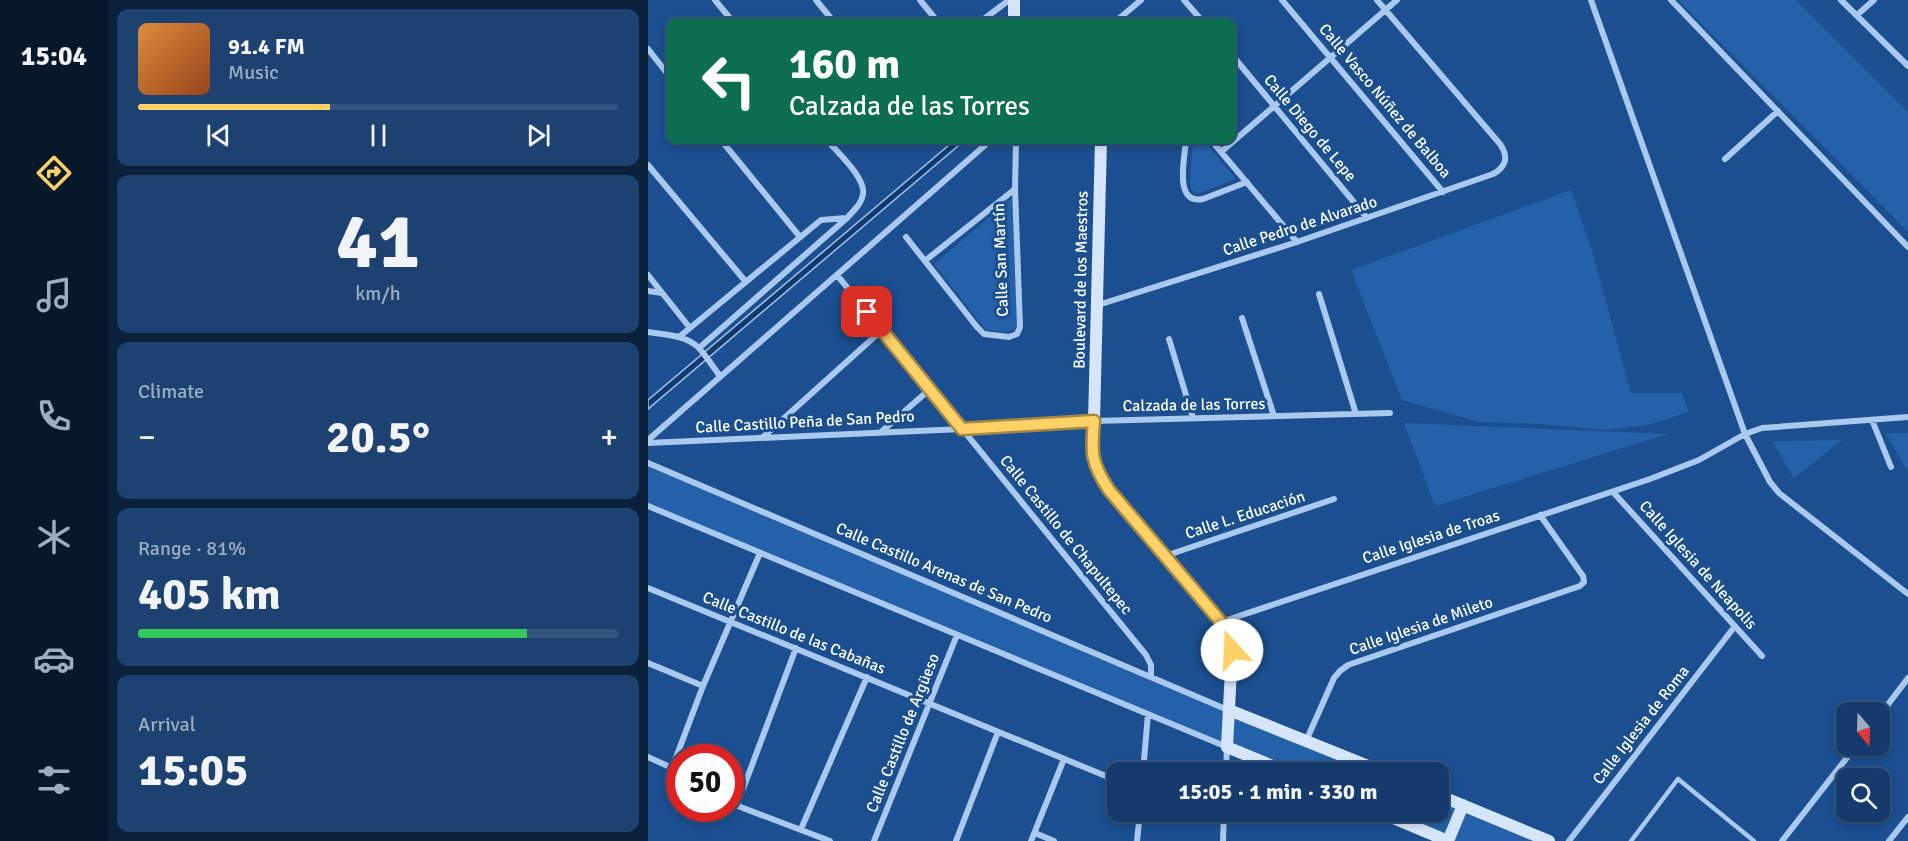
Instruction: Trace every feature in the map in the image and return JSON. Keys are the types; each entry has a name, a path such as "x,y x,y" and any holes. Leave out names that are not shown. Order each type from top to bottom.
{"main road":[{"path":"1011,0 1013,18"},
{"name":"Boulevard de los Maestros","path":"1101,144 1098,305 1092,447 1094,461 1098,474 1109,490 1221,622 1229,636 1232,650 1227,747"},
{"path":"1229,710 1357,762"},
{"path":"1227,747 1263,762"},
{"path":"1449,799 1549,841"},
{"path":"1403,822 1448,841 1463,805"}],"street":[{"path":"715,0 730,18"},
{"path":"816,0 831,18"},
{"path":"920,0 935,18"},
{"path":"986,18 1011,0"},
{"path":"1120,18 1141,0"},
{"path":"1184,0 1200,18"},
{"name":"Calle Vasco Núñez de Balboa","path":"1282,0 1443,192"},
{"path":"1377,0 1386,10"},
{"path":"1236,139 1397,0"},
{"path":"1591,0 1745,434 1770,482 1779,493 1908,594"},
{"path":"1671,0 1908,247"},
{"path":"1841,0 1908,66"},
{"path":"1857,15 1874,0"},
{"name":"Calle Pedro de Alvarado","path":"1098,305 1297,242 1501,170 1506,162 1506,152 1386,10"},
{"path":"648,59 649,50"},
{"path":"649,50 666,72"},
{"name":"Calle Diego de Lepe","path":"1236,60 1367,218"},
{"path":"1725,159 1778,111"},
{"path":"724,144 800,237"},
{"path":"700,350 847,218 861,202 864,194 861,181 831,144"},
{"path":"648,441 986,144"},
{"path":"1015,189 1016,144"},
{"path":"1186,144 1183,180 1184,190 1189,197 1196,200 1247,182"},
{"path":"1214,144 1297,242"},
{"path":"1221,152 1230,144"},
{"path":"648,165 746,282"},
{"name":"Calle San Martín","path":"1015,189 1020,327 1017,334 1009,337 984,334 926,260 1015,189"},
{"path":"679,337 820,220 847,218"},
{"path":"906,237 926,260"},
{"path":"648,275 690,328"},
{"name":"Calle Castillo de Chapultepec","path":"837,275 1146,655 1151,665 1151,676"},
{"path":"648,291 662,293"},
{"path":"1319,294 1356,414"},
{"path":"1242,318 1274,416"},
{"path":"761,438 882,330"},
{"path":"648,332 679,337 690,342 700,350 720,376"},
{"path":"1169,339 1193,418"},
{"path":"881,433 930,389"},
{"name":"Calzada de las Torres","path":"962,429 1094,421 1390,413"},
{"name":"Calle Iglesia de Troas","path":"1221,622 1650,479 1699,460 1745,434 1762,428 1908,417"},
{"path":"1872,420 1891,467"},
{"name":"Calle Castillo Peña de San Pedro","path":"648,441 962,429"},
{"name":"Calle Castillo Arenas de San Pedro","path":"648,463 1229,710"},
{"name":"Calle Iglesia de Neapolis","path":"1613,492 1762,656"},
{"name":"Calle L. Educación","path":"1165,556 1334,499"},
{"path":"648,506 1227,747 1226,762"},
{"name":"Calle Iglesia de Mileto","path":"1306,741 1334,678 1348,665 1580,586 1584,582 1583,576 1540,515"},
{"path":"681,744 703,686 760,553"},
{"name":"Calle Castillo de las Cabañas","path":"648,588 1107,777"},
{"name":"Calle Iglesia de Roma","path":"1569,841 1735,626"},
{"name":"Calle Castillo de Argüeso","path":"874,841 957,635"},
{"path":"744,779 796,648"},
{"path":"648,663 703,686"},
{"path":"801,829 867,677"},
{"path":"1890,702 1908,678"},
{"path":"1144,762 1148,714"},
{"path":"956,841 998,732"},
{"path":"1782,841 1848,756"},
{"path":"648,757 666,765"},
{"path":"1031,841 1064,759"},
{"path":"744,808 830,841"},
{"path":"1889,841 1908,817"},
{"path":"1137,841 1139,822"},
{"path":"1223,841 1224,822"},
{"path":"1035,833 1054,841"}],"lane":[{"path":"1631,841 1678,779 1754,841"}],"shaded area":[{"path":"1678,0 1796,0 1908,112 1908,232"},
{"path":"950,144 960,144 648,409 648,400"},
{"path":"1193,144 1206,144 1236,179 1197,194 1191,189"},
{"path":"1571,190 1592,250 1631,393 1682,393 1689,412 1647,425 1606,430 1540,424 1479,422 1402,400 1351,270"},
{"path":"1012,198 1017,325 1014,330 1007,332 986,330 934,264"},
{"path":"1404,423 1668,434 1435,506"},
{"path":"1886,433 1908,433 1908,467 1906,469"},
{"path":"1842,440 1794,478 1772,441"},
{"path":"648,465 1350,762 1268,762 648,504"},
{"path":"1449,803 1539,841 1456,841 1409,822 1449,822"}],"route":[{"path":"867,312 962,429 1094,421 1092,447 1098,474 1221,622 1229,636 1232,650"}]}
